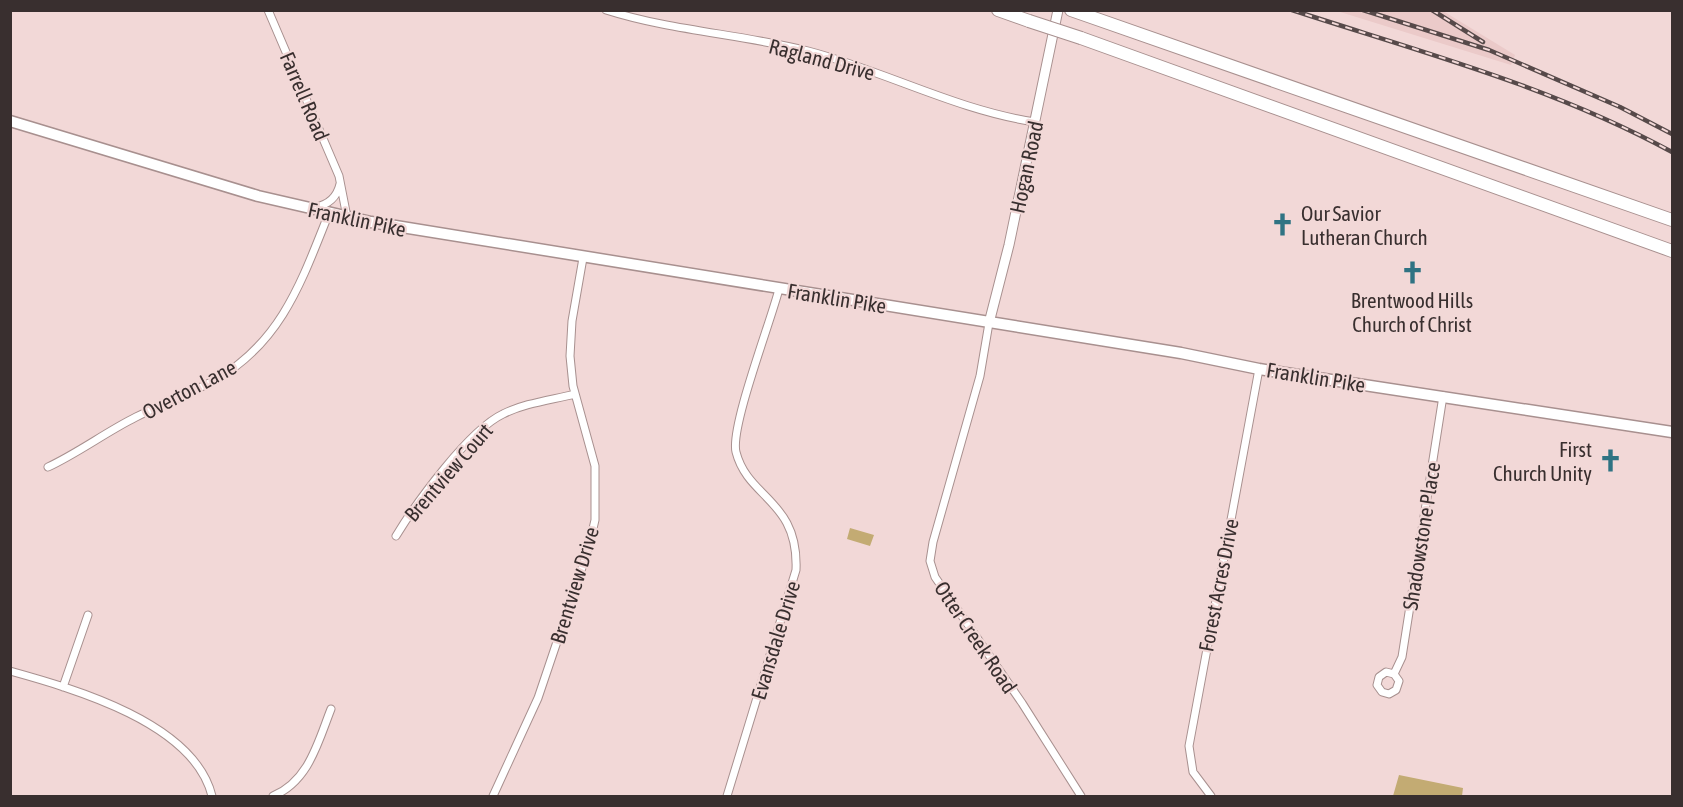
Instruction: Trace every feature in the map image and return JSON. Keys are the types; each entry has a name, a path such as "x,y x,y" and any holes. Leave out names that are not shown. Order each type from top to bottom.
{"highway":[{"path":"998,10 1672,251"},
{"path":"1071,10 1672,220"}],"main road":[{"name":"Franklin Pike","path":"10,121 223,186 347,217 583,258 1180,353 1259,369 1672,432"}],"street":[{"name":"Farrell Road","path":"268,10 341,182 347,217"},
{"name":"Ragland Drive","path":"606,10 659,25 808,51 974,108 1035,122"},
{"name":"Hogan Road","path":"989,323 1009,245 1058,10"},
{"path":"305,208 327,203 337,194 341,182"},
{"name":"Overton Lane","path":"48,467 126,422 215,380 243,360 274,327 295,296 329,213"},
{"name":"Brentview Drive","path":"493,796 537,698 593,530 597,500 595,466 575,394 570,366 570,333 583,258"},
{"name":"Evansdale Drive","path":"727,796 796,570 794,545 785,517 743,468 735,448 739,418 780,289"},
{"name":"Otter Creek Road","path":"989,323 980,376 933,542 931,566 935,578 1022,703 1082,796"},
{"name":"Forest Acres Drive","path":"1211,796 1193,772 1189,746 1259,369"},
{"name":"Brentview Court","path":"396,536 410,514 461,452 491,421 517,409 575,394"},
{"name":"Shadowstone Place","path":"1394,674 1402,657 1443,396"},
{"path":"63,687 88,615"},
{"path":"10,672 63,687 168,734 196,762 207,780 212,796"},
{"path":"273,796 292,785 305,771 331,709"}],"shaded area":[{"path":"1337,11 1443,11 1515,55 1511,65"},
{"path":"850,528 874,535 870,546 847,539"},
{"path":"1399,775 1463,788 1462,796 1393,796"}],"railway":[{"path":"1292,10 1486,72 1581,108 1672,152"},
{"path":"1363,10 1489,50 1620,107 1672,134"},
{"path":"1432,10 1483,42"}],"place":[{"name":"Our Savior Lutheran Church","path":"1283,225"},
{"name":"Brentwood Hills Church of Christ","path":"1412,272"},
{"name":"First Church Unity","path":"1610,461"}]}
